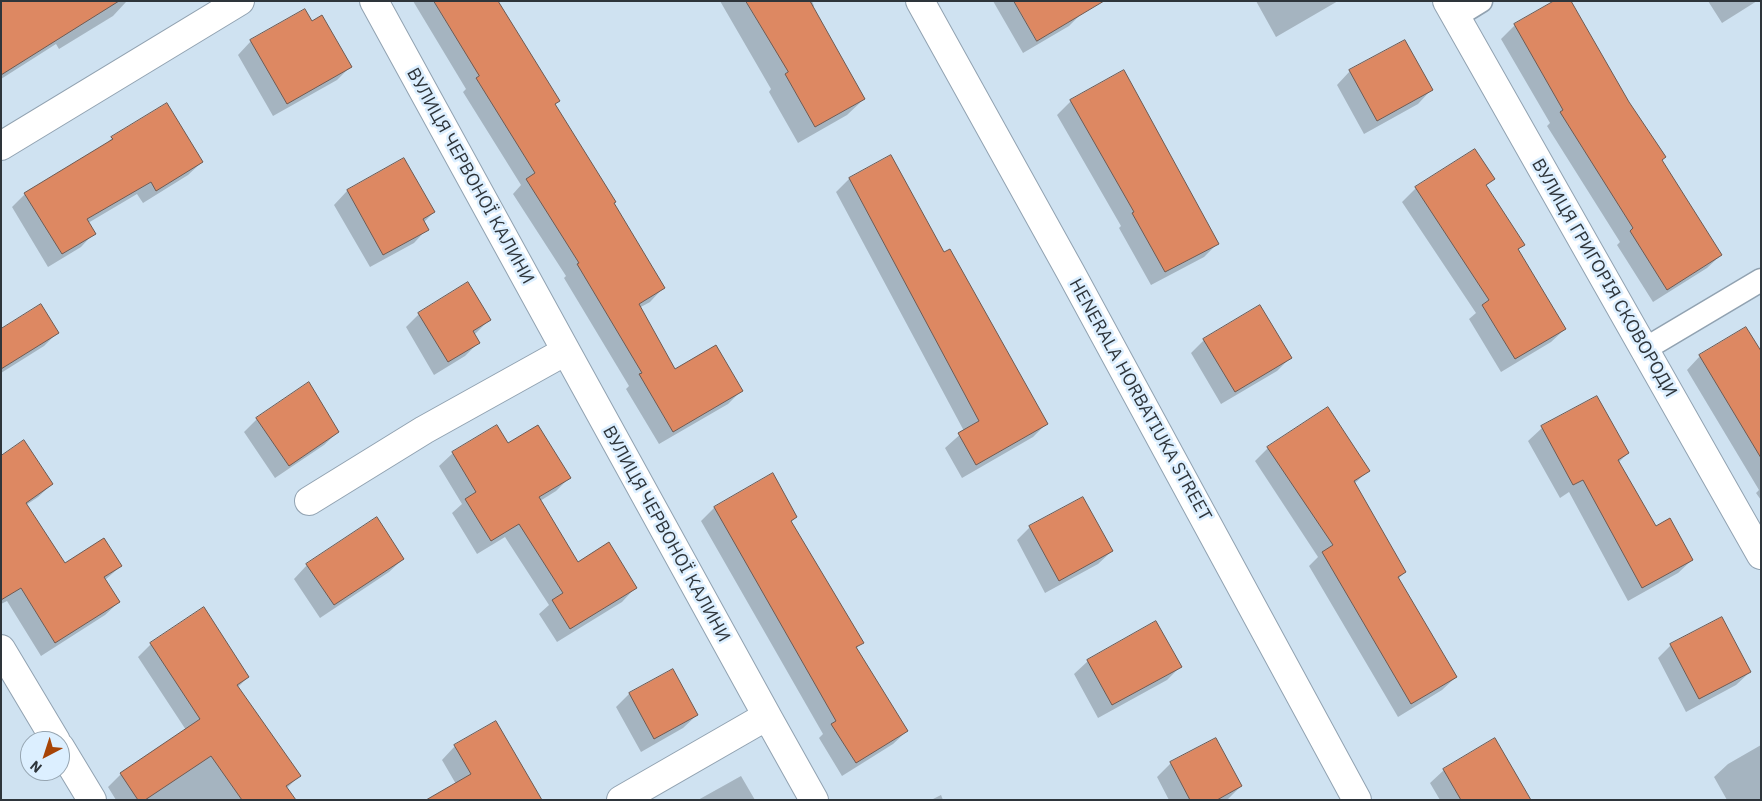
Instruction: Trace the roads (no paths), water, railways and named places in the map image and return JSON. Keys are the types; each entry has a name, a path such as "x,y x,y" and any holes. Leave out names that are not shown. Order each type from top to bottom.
{"street":[{"path":"1,146 240,1"},
{"name":"ВУЛИЦЯ ЧЕРВОНОЇ КАЛИНИ","path":"374,1 814,800"},
{"name":"HENERALA HORBATIUKA STREET","path":"920,1 1071,273 1357,800"},
{"name":"ВУЛИЦЯ ГРИГОРІЯ СКОВОРОДИ","path":"1451,9 1761,554"},
{"path":"309,501 424,430 566,352"},
{"path":"1,649 50,731"},
{"path":"621,800 767,716"},
{"path":"70,764 92,800"}],"lane":[{"path":"1451,9 1481,1"},
{"path":"1645,349 1761,280"}]}
